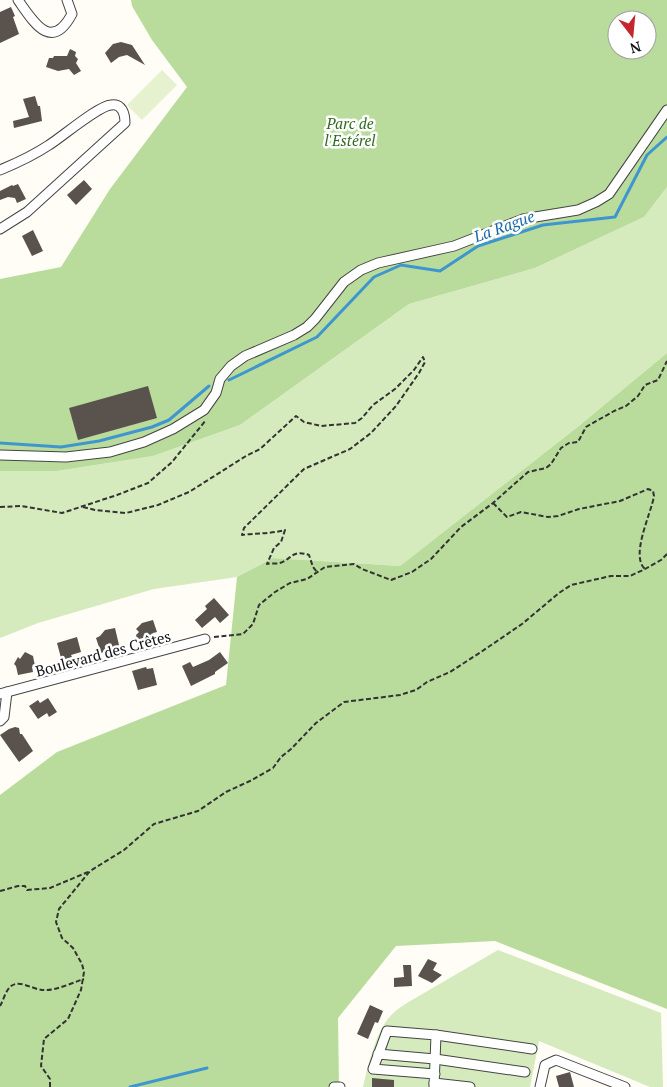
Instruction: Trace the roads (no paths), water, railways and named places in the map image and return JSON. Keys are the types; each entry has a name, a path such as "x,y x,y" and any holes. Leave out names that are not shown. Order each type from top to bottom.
{"street":[{"path":"18,0 35,24 43,31 52,32 61,29 67,24 72,14 67,0"},
{"path":"0,170 21,161 47,146 102,107 113,104 120,107 125,113 125,123 27,212 0,228"},
{"path":"0,455 66,457 110,452 144,442 173,429 204,410 216,393 220,379 231,366 245,356 294,335 307,326 315,319 344,282 361,270 378,263 454,246 523,219 578,210 609,194 667,110"},
{"name":"Boulevard des Crêtes","path":"0,720 4,716 4,692 205,639"},
{"path":"470,1087 373,1069 387,1031 436,1035 532,1049"},
{"path":"434,1081 436,1035"},
{"path":"378,1054 435,1059 525,1072"},
{"path":"540,1087 545,1065 556,1060 625,1087"},
{"path":"334,1087 340,1087"}],"waterway":[{"name":"La Rague","path":"229,380 317,337 374,277 401,265 440,271 478,246 543,225 615,217 647,155 667,137"},
{"path":"0,443 61,447 99,441 152,427 169,420 209,386"},
{"path":"130,1087 207,1068"}],"park label":[{"name":"Parc de l'Estérel","path":"350,132"}]}
